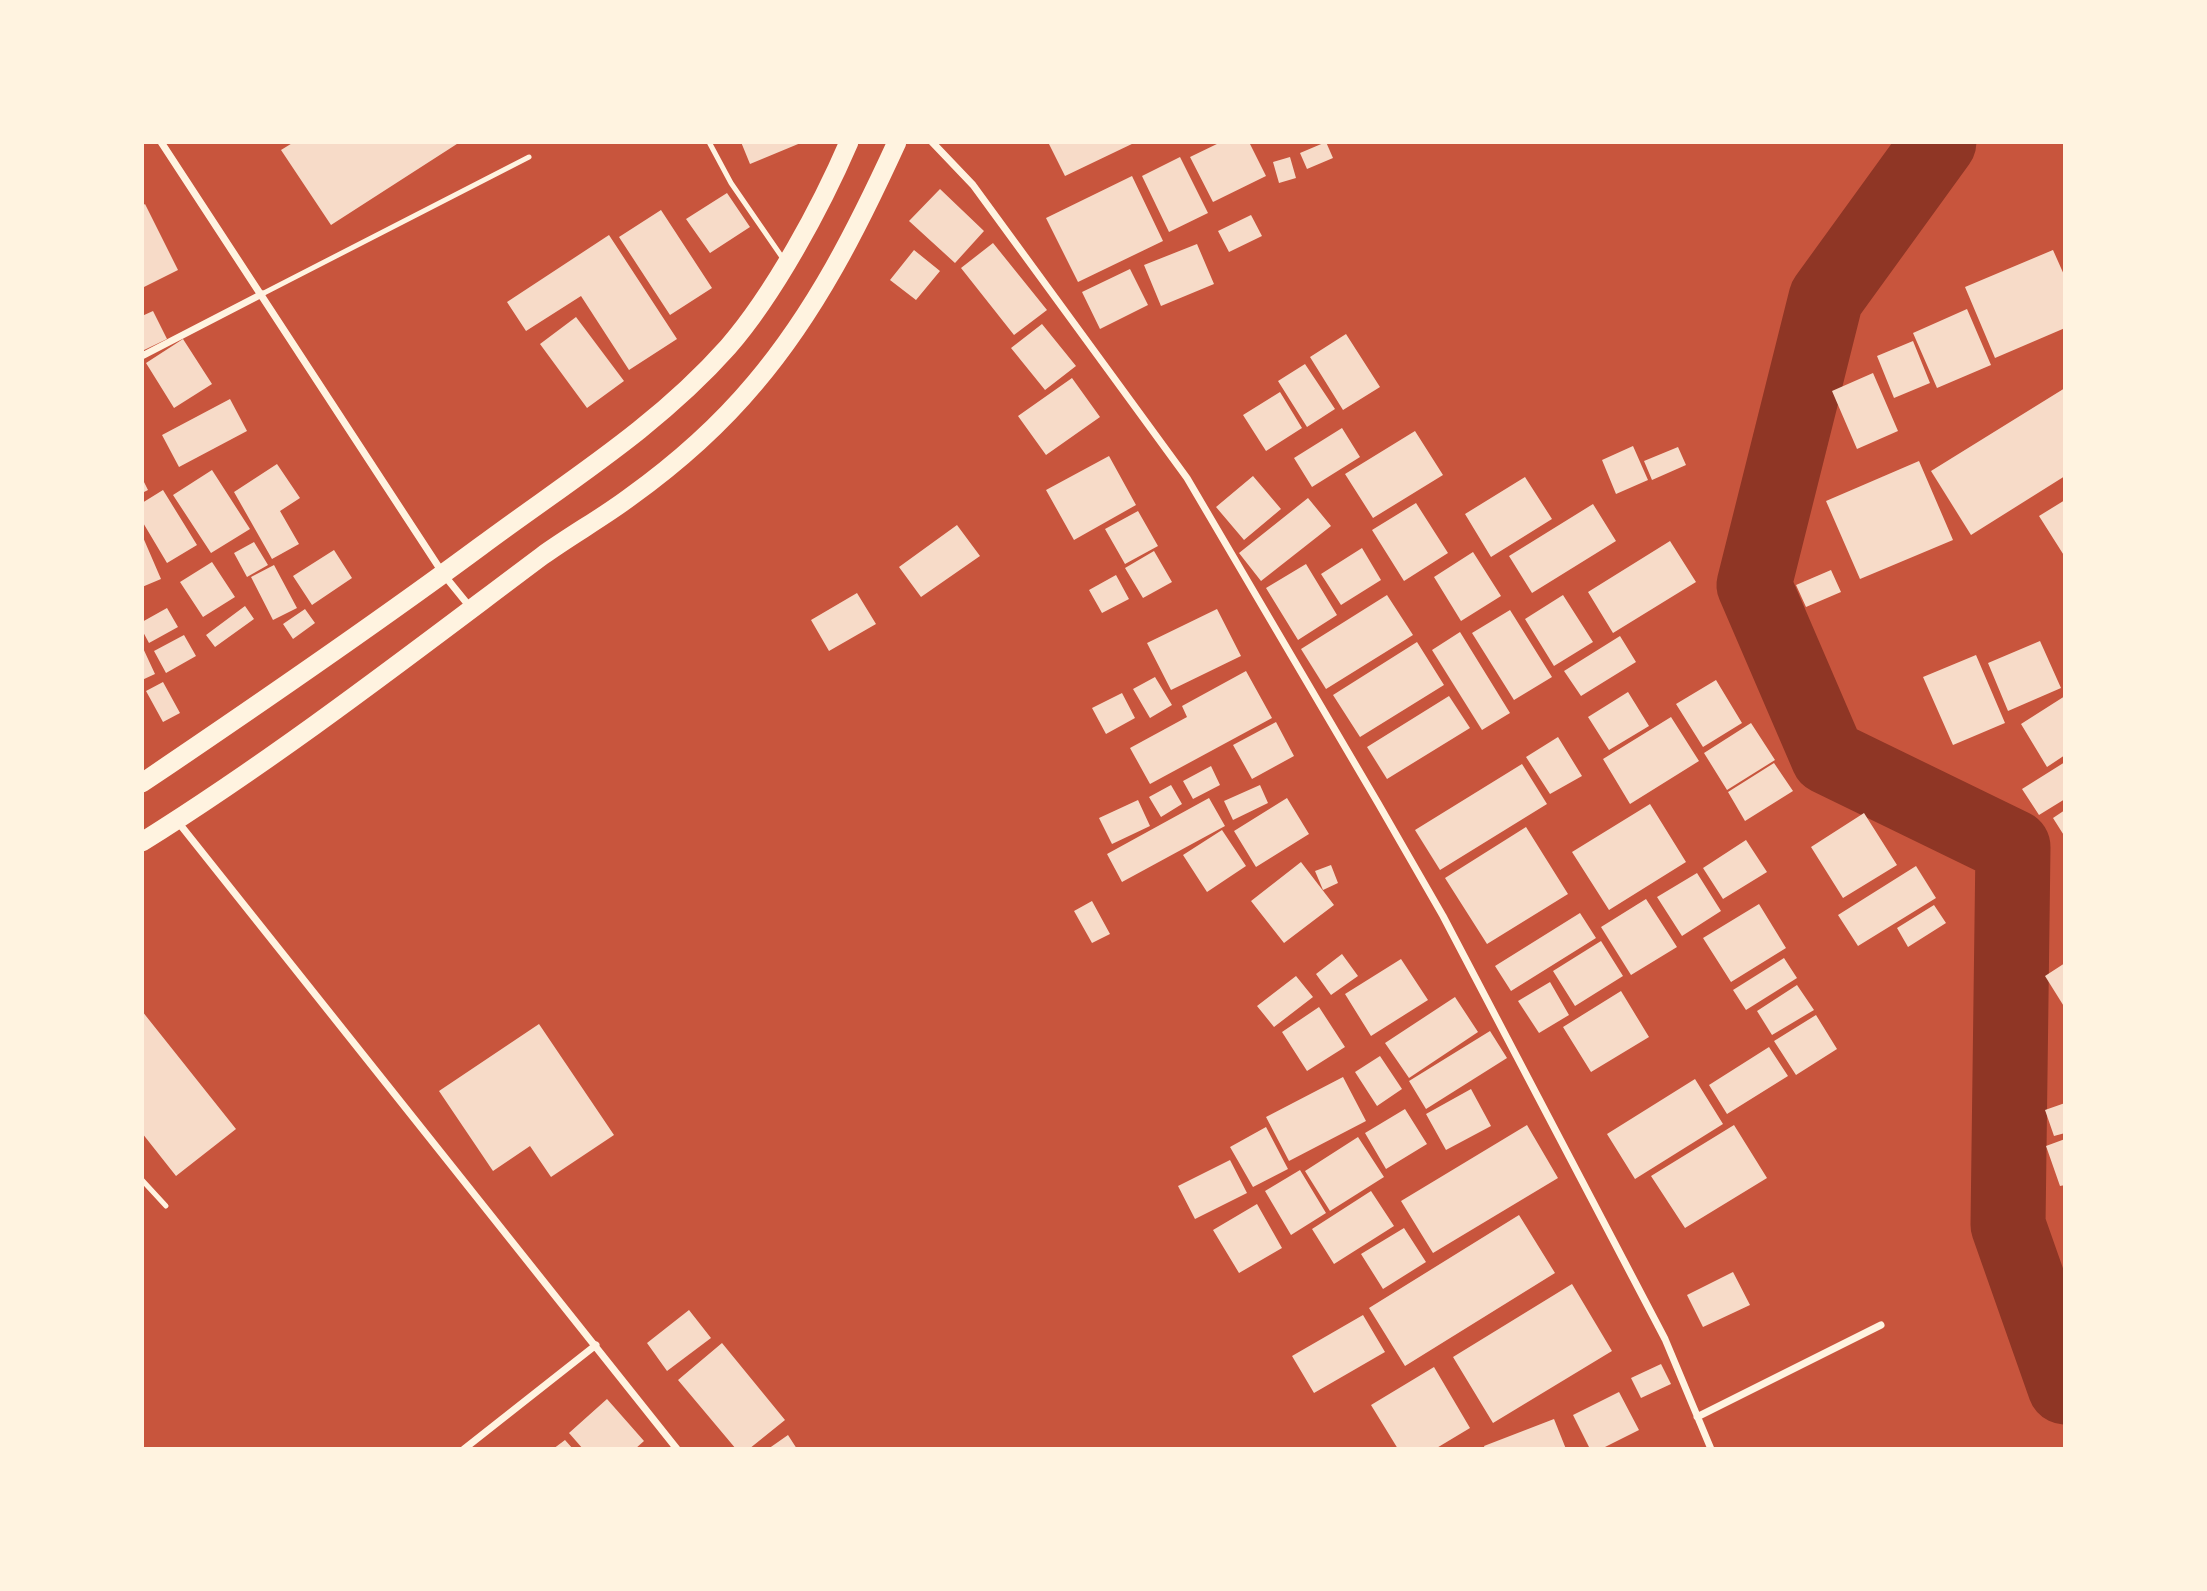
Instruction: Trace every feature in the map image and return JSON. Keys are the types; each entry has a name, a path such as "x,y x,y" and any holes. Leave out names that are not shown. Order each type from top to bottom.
{"highway":[{"path":"142,783 444,575 597,465 689,388 729,345 785,263 849,142"},
{"path":"142,842 261,766 544,555 631,497 701,441 755,383 832,274 867,208 897,142"}],"street":[{"path":"161,142 444,575 472,611"},
{"path":"932,142 973,184 1187,478 1443,916 1665,1339 1711,1449"},
{"path":"142,356 262,293"},
{"path":"177,820 677,1449"},
{"path":"1697,1417 1881,1325"},
{"path":"464,1449 596,1345"}],"lane":[{"path":"709,142 732,183 785,263"},
{"path":"262,293 529,157"},
{"path":"142,1180 166,1206"}],"building":[{"path":"294,142 460,142 331,225 281,150"},
{"path":"741,142 803,142 750,164"},
{"path":"1048,142 1136,142 1065,176"},
{"path":"1221,142 1249,142 1266,176 1213,202 1190,157"},
{"path":"1326,142 1333,158 1307,169 1300,153"},
{"path":"1180,157 1208,213 1169,232 1142,176"},
{"path":"1290,157 1296,178 1279,183 1273,162"},
{"path":"1132,176 1163,241 1078,282 1046,218"},
{"path":"940,189 984,231 955,263 909,221"},
{"path":"727,193 750,227 710,253 686,219"},
{"path":"145,204 178,270 142,288 142,206"},
{"path":"661,210 712,288 670,315 619,237"},
{"path":"1251,215 1262,236 1229,252 1218,231"},
{"path":"609,235 677,339 629,370 581,296 526,331 507,302"},
{"path":"993,243 1047,310 1014,335 961,268"},
{"path":"1197,244 1214,284 1161,306 1144,265"},
{"path":"914,250 940,271 916,300 890,280"},
{"path":"2053,250 2065,277 2065,328 1995,358 1965,287"},
{"path":"1130,269 1148,305 1100,329 1082,292"},
{"path":"1967,309 1991,365 1937,388 1913,333"},
{"path":"153,311 167,339 142,351 142,316"},
{"path":"576,317 624,381 587,408 540,344"},
{"path":"1042,324 1076,366 1045,390 1011,348"},
{"path":"1346,334 1380,387 1343,410 1310,357"},
{"path":"183,339 212,384 174,408 146,363"},
{"path":"1913,341 1930,383 1894,398 1877,356"},
{"path":"1305,364 1335,409 1307,427 1278,381"},
{"path":"1873,373 1898,431 1857,449 1832,391"},
{"path":"1072,378 1100,417 1046,455 1018,416"},
{"path":"2065,388 2065,476 1971,535 1931,471"},
{"path":"1280,392 1302,428 1266,451 1243,415"},
{"path":"230,399 247,431 179,467 162,435"},
{"path":"1342,428 1360,457 1312,487 1294,458"},
{"path":"1415,431 1443,475 1373,518 1345,474"},
{"path":"1633,446 1648,480 1616,494 1602,460"},
{"path":"1678,447 1686,465 1652,480 1644,461"},
{"path":"1109,456 1136,505 1074,540 1046,490"},
{"path":"1919,461 1953,540 1860,579 1826,501"},
{"path":"277,464 300,498 280,511 299,544 272,559 234,492"},
{"path":"212,470 250,529 211,553 173,495"},
{"path":"1253,476 1281,509 1244,540 1216,507"},
{"path":"1525,477 1552,519 1491,557 1465,514"},
{"path":"142,478 148,490 142,493"},
{"path":"163,490 197,545 167,563 142,521 142,503"},
{"path":"1308,498 1331,526 1261,581 1239,553"},
{"path":"2065,500 2065,557 2039,516"},
{"path":"1416,503 1448,553 1404,581 1372,530"},
{"path":"1593,504 1616,541 1532,593 1509,556"},
{"path":"1138,511 1158,546 1125,564 1105,529"},
{"path":"957,525 980,556 921,597 899,567"},
{"path":"142,535 161,579 142,587"},
{"path":"1670,541 1696,582 1613,633 1588,592"},
{"path":"254,542 268,565 247,577 234,553"},
{"path":"1362,548 1381,580 1341,605 1321,574"},
{"path":"334,550 352,578 312,605 293,576"},
{"path":"1154,551 1172,582 1143,598 1125,568"},
{"path":"1473,552 1501,596 1461,621 1434,577"},
{"path":"212,562 235,597 203,617 180,582"},
{"path":"1306,564 1337,615 1298,640 1266,588"},
{"path":"274,565 297,608 273,620 251,577"},
{"path":"1831,570 1841,592 1806,607 1796,585"},
{"path":"1116,575 1129,599 1102,613 1089,590"},
{"path":"857,593 876,624 829,651 811,620"},
{"path":"1387,595 1413,635 1326,689 1301,649"},
{"path":"1563,595 1593,642 1554,666 1525,619"},
{"path":"245,606 254,619 215,647 206,635"},
{"path":"167,608 178,627 149,643 142,630 142,622"},
{"path":"305,609 315,623 293,639 283,624"},
{"path":"1217,609 1241,656 1171,690 1147,643"},
{"path":"1510,610 1552,677 1514,700 1472,633"},
{"path":"1460,632 1510,713 1482,730 1432,650"},
{"path":"184,635 196,656 166,673 154,651"},
{"path":"1620,636 1636,662 1581,696 1564,671"},
{"path":"2040,641 2061,688 2008,711 1988,663"},
{"path":"1417,642 1444,685 1360,737 1333,695"},
{"path":"142,646 155,674 142,680"},
{"path":"1976,655 2005,723 1953,745 1923,677"},
{"path":"1246,671 1272,718 1150,784 1130,748 1187,717 1182,706"},
{"path":"1155,677 1172,705 1150,718 1133,689"},
{"path":"1716,680 1742,723 1703,747 1676,704"},
{"path":"163,682 180,713 163,722 146,691"},
{"path":"1628,692 1649,726 1609,750 1588,717"},
{"path":"1122,693 1135,718 1106,734 1092,708"},
{"path":"1449,696 1470,728 1387,779 1367,747"},
{"path":"2065,696 2065,755 2047,767 2021,724"},
{"path":"1671,717 1699,761 1630,804 1603,759"},
{"path":"1276,722 1294,756 1252,779 1233,745"},
{"path":"1751,723 1775,760 1727,790 1704,753"},
{"path":"1558,737 1582,776 1550,794 1526,757"},
{"path":"2065,762 2065,799 2039,815 2022,789"},
{"path":"1774,763 1793,791 1745,821 1728,792"},
{"path":"1522,764 1547,804 1440,870 1415,830"},
{"path":"1211,766 1220,785 1193,799 1183,781"},
{"path":"1171,785 1182,804 1161,817 1149,797"},
{"path":"1260,785 1268,803 1233,820 1224,801"},
{"path":"1209,798 1225,826 1122,882 1107,854"},
{"path":"1287,798 1309,834 1256,867 1234,831"},
{"path":"1138,800 1150,826 1112,844 1099,818"},
{"path":"1650,804 1686,862 1609,910 1572,852"},
{"path":"2065,810 2065,837 2053,818"},
{"path":"1864,813 1897,865 1843,898 1811,847"},
{"path":"1526,827 1568,894 1487,944 1445,878"},
{"path":"1222,830 1246,866 1207,892 1183,855"},
{"path":"1746,840 1767,872 1723,899 1703,868"},
{"path":"1301,862 1334,905 1284,943 1251,901"},
{"path":"1331,865 1338,883 1323,890 1315,871"},
{"path":"1916,866 1936,898 1858,946 1838,915"},
{"path":"1697,873 1721,911 1682,936 1657,897"},
{"path":"1646,899 1677,947 1631,975 1601,927"},
{"path":"1092,901 1110,934 1092,943 1074,911"},
{"path":"1759,904 1786,948 1731,982 1703,938"},
{"path":"1934,905 1946,923 1908,947 1897,928"},
{"path":"1580,913 1596,938 1511,991 1495,966"},
{"path":"1601,941 1623,976 1575,1006 1553,971"},
{"path":"1342,954 1358,976 1331,995 1316,974"},
{"path":"1784,958 1797,978 1746,1010 1733,990"},
{"path":"1401,959 1428,1000 1371,1036 1345,994"},
{"path":"2065,963 2065,1008 2045,976"},
{"path":"1296,976 1313,997 1274,1027 1257,1006"},
{"path":"1550,982 1569,1015 1539,1033 1518,1001"},
{"path":"1797,985 1814,1010 1772,1035 1757,1011"},
{"path":"1621,991 1649,1037 1591,1072 1563,1027"},
{"path":"1455,997 1478,1032 1409,1078 1385,1043"},
{"path":"1319,1007 1345,1047 1307,1071 1282,1032"},
{"path":"142,1011 236,1129 176,1176 142,1133"},
{"path":"1816,1015 1837,1049 1796,1075 1774,1041"},
{"path":"539,1024 614,1135 551,1177 530,1146 493,1171 439,1091"},
{"path":"1490,1031 1507,1058 1426,1109 1409,1081"},
{"path":"1769,1047 1788,1076 1727,1114 1709,1085"},
{"path":"1380,1056 1402,1089 1377,1106 1355,1072"},
{"path":"1343,1077 1366,1121 1289,1161 1266,1117"},
{"path":"1695,1079 1723,1124 1635,1179 1607,1134"},
{"path":"1471,1089 1491,1126 1446,1150 1426,1114"},
{"path":"2065,1103 2065,1133 2054,1136 2045,1110"},
{"path":"1405,1109 1427,1144 1386,1169 1365,1133"},
{"path":"1527,1125 1558,1178 1433,1253 1401,1201"},
{"path":"1734,1125 1767,1178 1685,1228 1651,1176"},
{"path":"1266,1127 1288,1169 1253,1187 1230,1147"},
{"path":"1358,1137 1384,1177 1330,1211 1305,1171"},
{"path":"2065,1139 2065,1185 2060,1186 2046,1146"},
{"path":"1230,1160 1247,1193 1195,1219 1178,1186"},
{"path":"1300,1170 1326,1213 1291,1235 1265,1191"},
{"path":"1371,1191 1394,1226 1334,1264 1312,1229"},
{"path":"1257,1204 1282,1248 1239,1273 1213,1230"},
{"path":"1519,1215 1555,1273 1405,1366 1369,1308"},
{"path":"1404,1228 1426,1262 1383,1289 1361,1254"},
{"path":"1733,1272 1750,1305 1703,1327 1687,1295"},
{"path":"1572,1284 1612,1351 1493,1423 1453,1357"},
{"path":"689,1310 711,1338 667,1371 647,1343"},
{"path":"1363,1315 1385,1352 1314,1393 1292,1356"},
{"path":"722,1343 785,1420 749,1449 736,1449 678,1380"},
{"path":"1661,1364 1671,1384 1641,1398 1631,1378"},
{"path":"1434,1367 1470,1428 1435,1449 1398,1449 1371,1405"},
{"path":"1619,1392 1639,1430 1601,1449 1590,1449 1573,1415"},
{"path":"607,1399 644,1441 635,1449 583,1449 569,1433"},
{"path":"1554,1419 1566,1449 1485,1449 1484,1446"},
{"path":"788,1435 797,1449 768,1449"},
{"path":"565,1440 573,1449 553,1449"}],"waterway":[{"path":"1939,142 1826,298 1754,585 1828,757 2013,847 2008,1225 2065,1387"}]}
